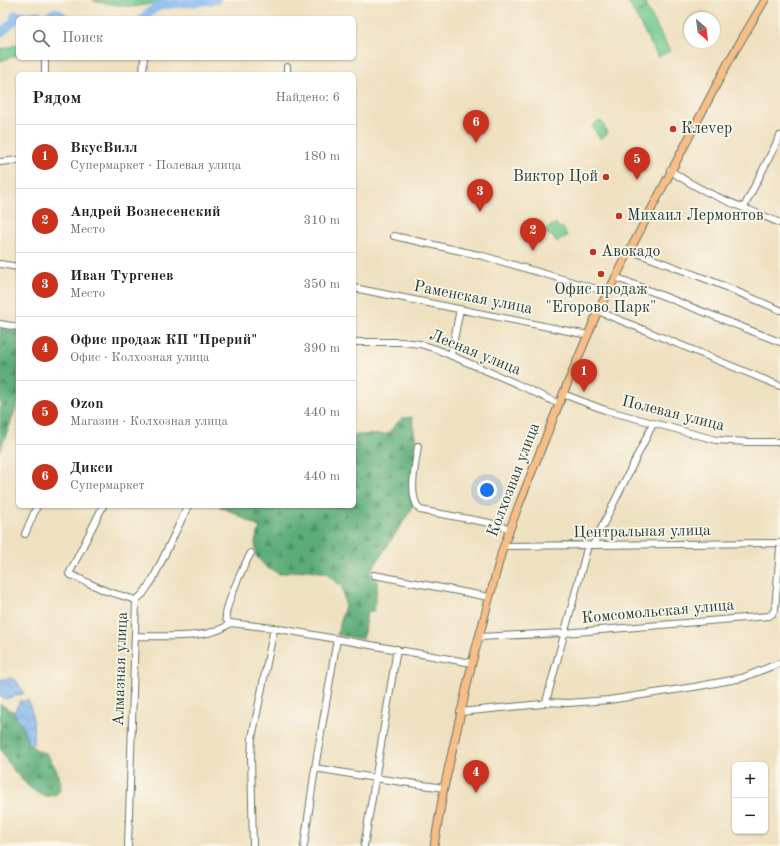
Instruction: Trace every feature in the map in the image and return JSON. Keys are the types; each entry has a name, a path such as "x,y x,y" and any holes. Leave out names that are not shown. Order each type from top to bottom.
{"main road":[{"name":"Колхозная улица","path":"434,846 444,788 460,712 489,597 510,529 563,394 607,292 670,170 730,59 765,0"}],"street":[{"path":"45,60 45,72"},
{"path":"143,72 144,60"},
{"path":"744,207 780,138"},
{"path":"0,162 16,160"},
{"path":"670,170 682,179 705,191 780,223"},
{"path":"394,236 484,256 607,292"},
{"path":"629,250 714,282 780,310"},
{"path":"0,264 16,267"},
{"path":"615,277 780,342"},
{"name":"Раменская улица","path":"356,288 588,335"},
{"path":"451,355 460,309"},
{"path":"598,311 780,386"},
{"path":"0,324 16,327"},
{"name":"Лесная улица","path":"356,342 402,342 420,344 451,355 559,404"},
{"name":"Полевая улица","path":"563,394 605,410 716,440 780,442"},
{"path":"546,702 564,633 590,545 653,424"},
{"path":"418,446 413,488 416,504 420,510 490,523 510,529"},
{"path":"25,534 36,508"},
{"path":"102,508 69,574 106,591 136,600"},
{"name":"Алмазная улица","path":"128,846 136,600 143,594 152,578 187,508"},
{"name":"Центральная улица","path":"504,546 780,543"},
{"name":"Комсомольская улица","path":"479,637 564,633 769,616 775,609 780,549"},
{"path":"251,553 245,562 227,610 226,619 230,623 274,628 472,663"},
{"path":"374,575 489,597"},
{"path":"136,636 179,636 214,632 225,628 230,623"},
{"path":"253,846 252,738 274,628"},
{"path":"304,846 315,768 337,639"},
{"path":"364,846 397,649"},
{"path":"460,712 542,704 546,702 568,703 609,700 742,678 780,663"},
{"path":"315,768 444,788"}],"green space":[{"path":"92,0 196,0 156,3 133,7"},
{"path":"627,0 643,0 647,7 635,14"},
{"path":"647,8 670,51 658,57 635,15"},
{"path":"16,45 16,56 0,61 0,49"},
{"path":"599,121 602,122 608,133 600,139 592,126"},
{"path":"556,223 558,227 563,228 567,236 556,242 552,236 544,233 546,229"},
{"path":"0,328 16,331 16,408 0,451"},
{"path":"412,417 416,443 411,489 413,504 411,510 371,571 370,575 378,580 374,611 367,612 363,639 337,635 345,605 342,587 326,573 308,570 280,574 267,568 256,556 255,541 260,528 223,508 356,508 356,435 387,434 402,418"},
{"path":"0,704 14,712 24,730 28,743 38,751 46,753 49,757 56,768 61,782 59,792 51,796 39,794 22,780 6,760 0,747"}],"water":[{"path":"10,678 16,680 24,694 7,699 0,697 0,680"},
{"path":"28,700 33,727 33,744 30,745 14,712 20,701"}],"waterway":[{"path":"145,16 155,8 162,5 216,0"},
{"path":"48,16 56,12 62,16"},
{"path":"0,32 2,32 14,21 15,15 21,16"},
{"path":"32,16 39,16"}],"place":[{"name":"Клеvер","path":"673,129"},
{"name":"Дикси","path":"476,143"},
{"name":"Виктор Цой","path":"606,177"},
{"name":"Ozon","path":"637,180"},
{"name":"Иван Тургенев","path":"480,212"},
{"name":"Михаил Лермонтов","path":"619,216"},
{"name":"Андрей Вознесенский","path":"533,251"},
{"name":"Авокадо","path":"593,252"},
{"name":"Офис продаж \"Егорово Парк\"","path":"601,274"},
{"name":"ВкусВилл","path":"584,392"},
{"name":"Офис продаж КП \"Прерий\"","path":"476,793"}]}
